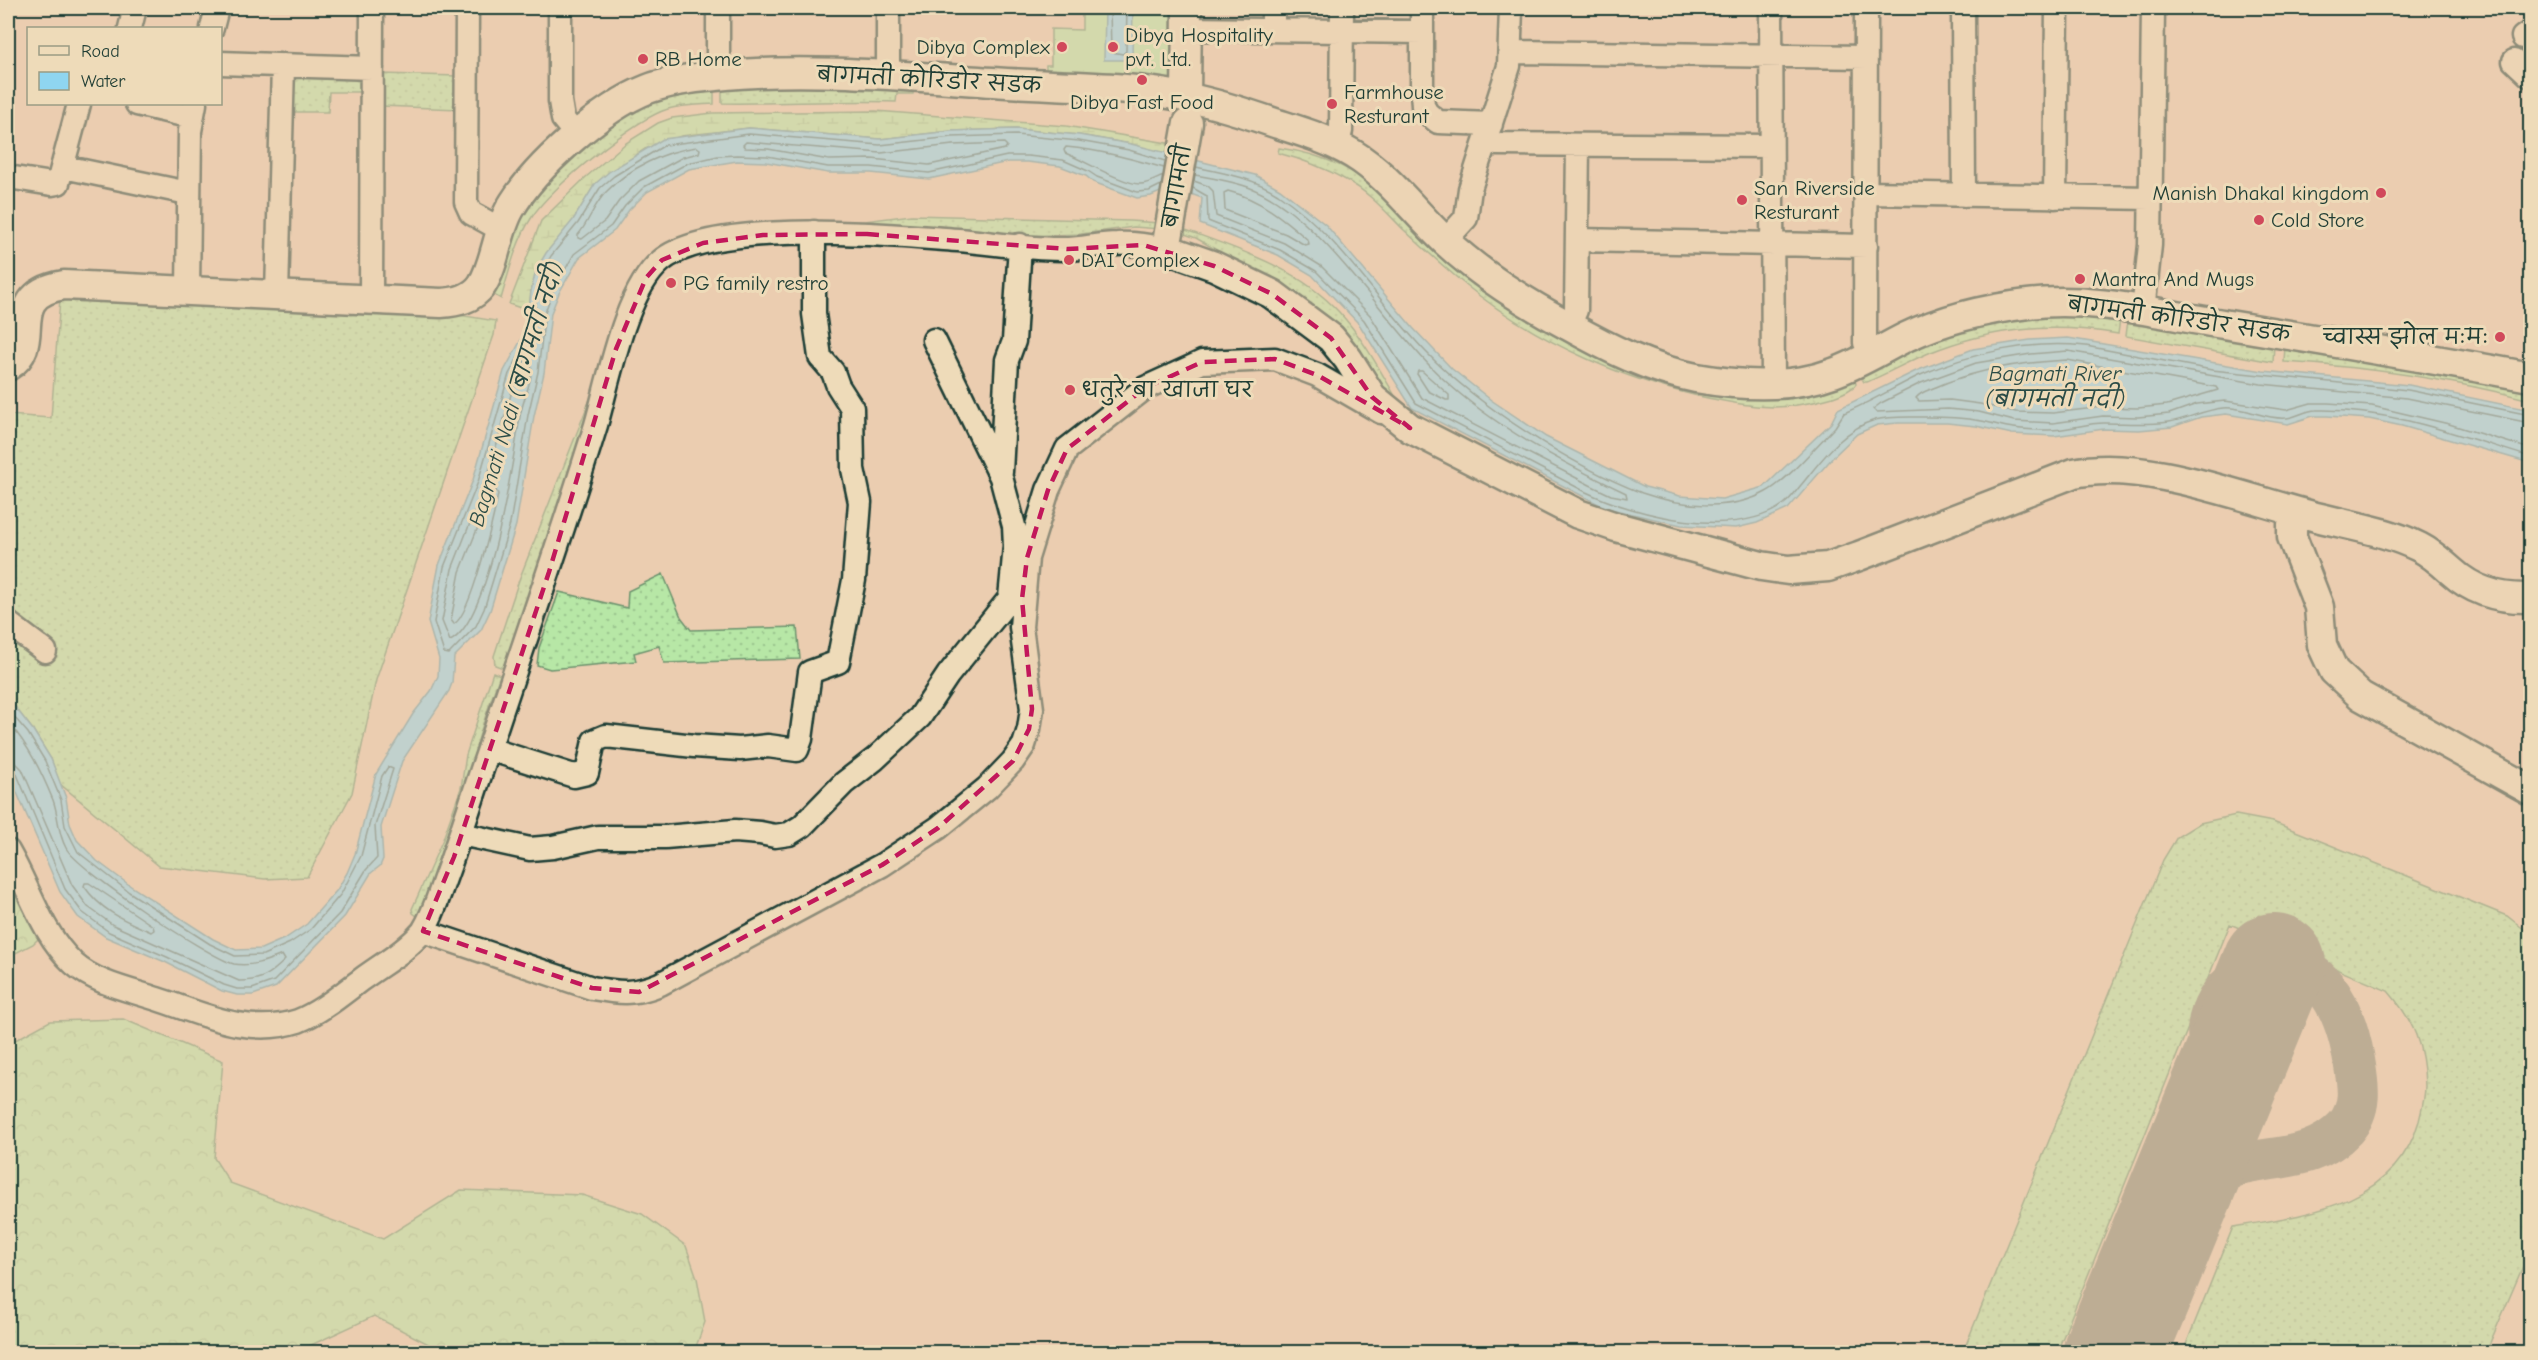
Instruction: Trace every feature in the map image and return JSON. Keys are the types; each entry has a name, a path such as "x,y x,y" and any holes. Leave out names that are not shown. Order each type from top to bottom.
{"main road":[{"name":"बागामती","path":"1166,249 1187,110 1187,18"},
{"name":"बागमती कोरिडोर सडक","path":"371,299 448,303 465,299 478,290 484,281 500,229 518,197 555,155 599,118 647,90 674,82 717,76 888,75 1126,90 1187,110 1272,122 1337,146 1372,168 1445,241 1510,292 1611,350 1677,374 1732,384 1773,384 1800,381 1830,375 1910,335 1948,320 2026,304 2078,303 2143,311 2414,355 2530,377"},
{"path":"1166,249 1254,283 1305,316 1332,338 1372,398 1410,428 1578,514 1627,530 1761,566 1788,570 1828,567 2074,473 2092,469 2132,470 2404,540 2437,557 2453,573 2478,590 2498,597 2530,598"},
{"path":"8,366 20,353 28,300 40,290 64,285 371,299"},
{"path":"2302,513 2292,524 2292,537 2319,607 2322,645 2334,671 2361,696 2530,790"}],"street":[{"path":"130,27 135,8"},
{"path":"212,27 218,8"},
{"path":"371,299 372,8"},
{"path":"467,8 466,202 471,213 500,229"},
{"path":"560,8 560,101 563,119 578,136"},
{"path":"717,76 718,8"},
{"path":"888,8 888,75"},
{"path":"1273,8 1273,30"},
{"path":"1337,146 1341,131 1342,8"},
{"path":"1422,8 1423,106 1426,113 1438,122 1488,133 1496,144 1771,146"},
{"path":"1445,241 1466,218 1470,189 1509,66 1511,8"},
{"path":"1771,8 1773,384"},
{"path":"1866,8 1865,343 1873,354"},
{"path":"1963,8 1964,195"},
{"path":"2055,197 2057,8"},
{"path":"2143,311 2150,245 2153,8"},
{"path":"1187,18 1273,30 1422,32"},
{"path":"1510,52 1866,57"},
{"path":"222,63 372,68"},
{"path":"277,295 283,65"},
{"path":"8,177 58,183 79,105"},
{"path":"146,105 193,110 188,193 188,290"},
{"path":"1569,326 1576,310 1578,145"},
{"path":"64,167 188,193"},
{"path":"1866,193 2150,198"},
{"path":"8,851 47,931 76,966 117,986 207,1017 242,1026 269,1027 299,1020 327,1005 409,948 430,919 562,534 616,349 635,299 646,278 662,260 681,250 703,243 764,235 814,232 1067,249 1116,243 1166,249"},
{"path":"489,748 574,776 587,773 594,741 606,736 694,746 740,748 768,746 797,750 801,739 810,672 838,662 859,544 861,502 853,469 852,408 838,386 833,372 820,357 814,314 814,232"},
{"path":"1578,240 1866,246"},
{"path":"1001,477 1007,360 1014,341 1020,245"},
{"path":"461,834 530,849 553,847 598,837 665,837 735,831 775,836 789,834 802,826 844,783 875,759 920,717 948,675 1010,598 1015,546 1014,526 1001,477 934,340"},
{"path":"423,931 592,988 620,993 639,992 660,984 882,865 938,828 987,788 1013,762 1024,745 1032,709 1021,627 1027,558 1048,490 1067,449 1145,388 1202,362 1275,359 1317,375 1410,428"},
{"path":"8,623 45,651"}],"highlighted area":[{"path":"867,234 1067,249 1143,245 1214,266 1272,294 1331,338 1372,397 1410,428 1317,375 1275,359 1202,362 1145,388 1067,449 1048,490 1027,558 1022,599 1032,709 1029,729 1013,761 938,828 882,865 639,992 592,988 423,931 454,857 549,572 616,349 646,278 662,260 703,243 763,235"}],"green space":[{"name":"Dibya Hospitality pvt. Ltd.","path":"1082,8 1176,8 1172,78 1167,85 1046,77 1046,65 1051,65 1051,29 1082,30"},
{"path":"360,74 365,92 329,92 328,112 290,112 291,75"},
{"path":"380,74 459,76 459,109 380,106"},
{"path":"722,85 913,86 913,94 897,94 896,102 722,103"},
{"path":"714,86 714,104 673,108 653,115 594,156 556,189 526,226 501,299 492,294 518,215 559,167 637,104"},
{"path":"876,111 1066,126 1173,144 1172,156 1131,144 1079,135 1016,129 951,131 880,139 749,128 681,136 645,149 595,184 531,291 529,311 509,304 541,221 586,177 626,143 658,123 672,118 713,113"},
{"path":"1279,148 1312,155 1355,173 1381,192 1441,255 1646,372 1854,376 1856,384 1845,392 1811,403 1780,407 1755,406 1693,395 1623,373 1588,359 1522,325 1491,304 1447,269 1362,190 1321,168 1278,153"},
{"path":"912,215 1130,221 1160,223 1160,229 1134,227 1081,234 1024,236 831,223"},
{"path":"1183,229 1267,262 1323,296 1357,334 1402,408 1391,399 1358,351 1318,309 1196,238 1182,233"},
{"path":"60,299 453,314 496,321 494,335 376,680 352,793 307,877 265,879 159,866 60,784 51,759 33,730 8,698 8,415 51,418"},
{"path":"2033,314 2120,319 2118,334 2050,328 2005,332 1939,349 1867,382 1864,382 1859,374 1927,339"},
{"path":"2128,320 2274,345 2273,362 2126,336"},
{"path":"2285,346 2530,387 2530,400 2408,375 2284,362"},
{"path":"609,351 612,353 503,668 495,665 494,656 519,580"},
{"path":"663,574 681,617 691,630 797,627 800,659 664,663 659,646 634,653 636,661 550,669 537,665 539,648 559,592 627,608 628,591"},
{"path":"493,672 500,675 481,729 454,828 438,873 417,916 412,909 443,839 461,788 466,755"},
{"path":"2236,815 2273,822 2507,916 2530,934 2530,1250 2486,1352 2183,1352 2233,1227 2318,1210 2345,1201 2369,1188 2390,1171 2407,1149 2419,1121 2425,1086 2420,1046 2416,1035 2405,1013 2388,991 2230,924 2057,1352 1963,1352 2163,860 2177,837 2200,823"},
{"path":"8,868 39,938 33,944 8,957"},
{"path":"123,1019 223,1061 214,1158 230,1183 383,1239 461,1190 582,1195 642,1214 686,1246 697,1278 705,1322 694,1352 444,1352 374,1316 296,1352 8,1352 8,1044 50,1021"}],"water":[{"path":"1105,8 1133,8 1132,60 1104,60"},
{"name":"Bagmati River (बागमती नदी)","path":"749,128 880,139 951,131 1016,129 1079,135 1131,144 1255,175 1280,189 1326,225 1413,328 1452,369 1491,400 1546,437 1645,487 1680,496 1722,499 1764,487 1831,423 1838,409 1916,371 1973,349 2030,340 2068,338 2263,371 2409,385 2530,410 2530,463 2402,426 2369,419 2327,416 2313,416 2288,424 2226,414 2201,417 2172,427 2139,430 2104,429 2054,436 2012,434 1976,426 1947,423 1898,423 1877,425 1857,434 1834,456 1788,509 1757,523 1736,528 1681,525 1606,508 1412,408 1359,324 1312,275 1278,255 1200,224 1202,198 1172,187 1151,196 1137,198 1093,182 1086,176 1060,166 1027,162 1008,162 929,179 871,173 828,173 766,162 737,161 689,169 647,192 629,210 615,230 579,258 559,293 551,313 544,373 534,416 516,525 490,611 481,630 454,657 452,683 449,691 402,761 381,827 383,859 380,866 371,873 345,916 276,987 253,995 237,995 222,991 165,962 106,937 78,917 60,892 8,772 8,698 33,730 51,759 66,798 70,824 77,840 97,861 132,887 213,939 236,950 261,949 286,938 307,924 337,890 347,873 355,854 376,774 413,714 431,691 438,676 439,659 428,622 439,565 473,480 504,371 527,329 536,270 546,253 573,220 595,184 610,171 663,139"}],"taxiway":[{"path":"2176,1207 2204,1183 2227,1169 2307,1152 2333,1139 2351,1120 2357,1104 2358,1087 2350,1040 2335,1002 2311,974 2295,967 2276,966 2253,971 2232,983 2222,994 2211,1015 2208,1032 2214,1074 2208,1128"}],"runway":[{"path":"2115,1352 2274,965"}],"place":[{"name":"Dibya Complex","path":"1062,47"},
{"name":"Dibya Hospitality pvt. Ltd.","path":"1113,47"},
{"name":"RB Home","path":"643,59"},
{"name":"Dibya Fast Food","path":"1142,80"},
{"name":"Farmhouse Resturant","path":"1332,104"},
{"name":"Manish Dhakal kingdom","path":"2381,193"},
{"name":"San Riverside Resturant","path":"1742,200"},
{"name":"Cold Store","path":"2259,220"},
{"name":"DAI Complex","path":"1069,260"},
{"name":"Mantra And Mugs","path":"2080,279"},
{"name":"PG family restro","path":"671,283"},
{"name":"च्वास्स झोल मःमः","path":"2500,337"},
{"name":"धतुरे बा खाजा घर","path":"1070,390"}],"water label":[{"name":"Bagmati Nadi (बागमती नदी)","path":"516,394"}]}
